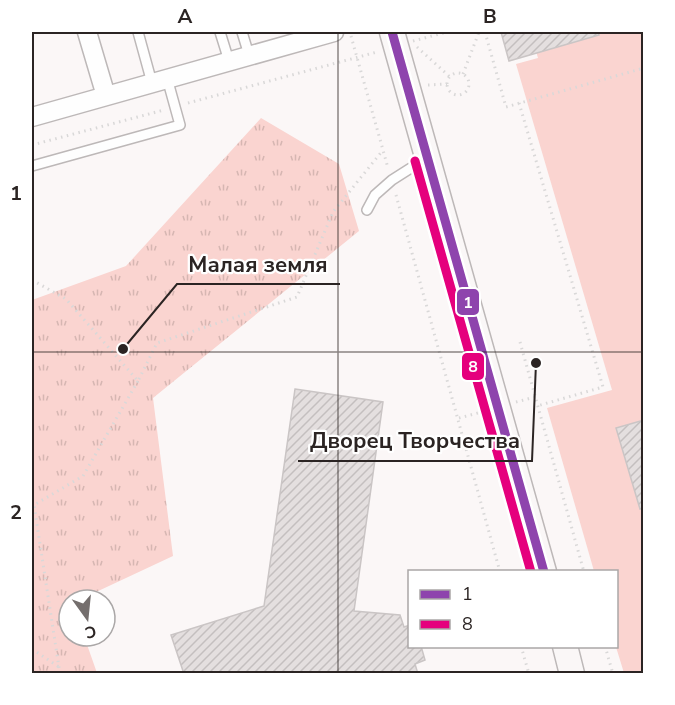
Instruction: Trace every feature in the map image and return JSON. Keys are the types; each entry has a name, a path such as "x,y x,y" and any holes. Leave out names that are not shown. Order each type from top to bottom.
{"street":[{"path":"87,32 106,96"},
{"path":"32,117 334,32"},
{"path":"392,32 543,570"},
{"path":"566,648 572,674"}],"lane":[{"path":"32,166 180,125 175,107 138,32"},
{"path":"220,32 229,61"},
{"path":"242,32 249,55"},
{"path":"367,210 375,195 392,180 428,158"}],"path":[{"path":"350,32 499,570"},
{"path":"447,32 412,42 450,77"},
{"path":"463,74 479,32"},
{"path":"485,32 506,107 644,68"},
{"path":"32,145 377,52"},
{"path":"456,73 463,74 470,82 466,93 459,96 452,94 447,84 450,77 456,73"},
{"path":"426,85 447,84"},
{"path":"519,103 603,387 537,406"},
{"path":"60,674 32,506 83,476 138,381 157,343 297,297 333,212 383,150"},
{"path":"32,280 66,299 138,381"},
{"path":"520,342 583,570"},
{"path":"522,648 529,674"},
{"path":"606,648 613,674"},
{"path":"32,650 59,667"}],"green space":[{"path":"567,32 643,32 643,673 624,673 616,648 618,570 594,570 547,408 612,390 516,64 538,58 533,41"},
{"path":"261,118 339,164 359,231 153,398 173,556 105,588 57,588 57,648 88,648 97,673 32,673 32,300 126,266"}],"building":[{"path":"501,32 598,32 599,35 509,61"},
{"path":"295,389 383,402 354,611 400,615 404,627 408,626 408,648 422,648 425,660 415,664 418,674 184,674 171,635 264,606"},
{"path":"644,420 644,508 640,509 616,428"}],"transit line":[{"name":"1","path":"392,32 543,570"},
{"name":"8","path":"415,161 530,570"}],"place":[{"name":"Малая земля","path":"123,349"},
{"name":"Дворец Творчества","path":"536,363"}]}
